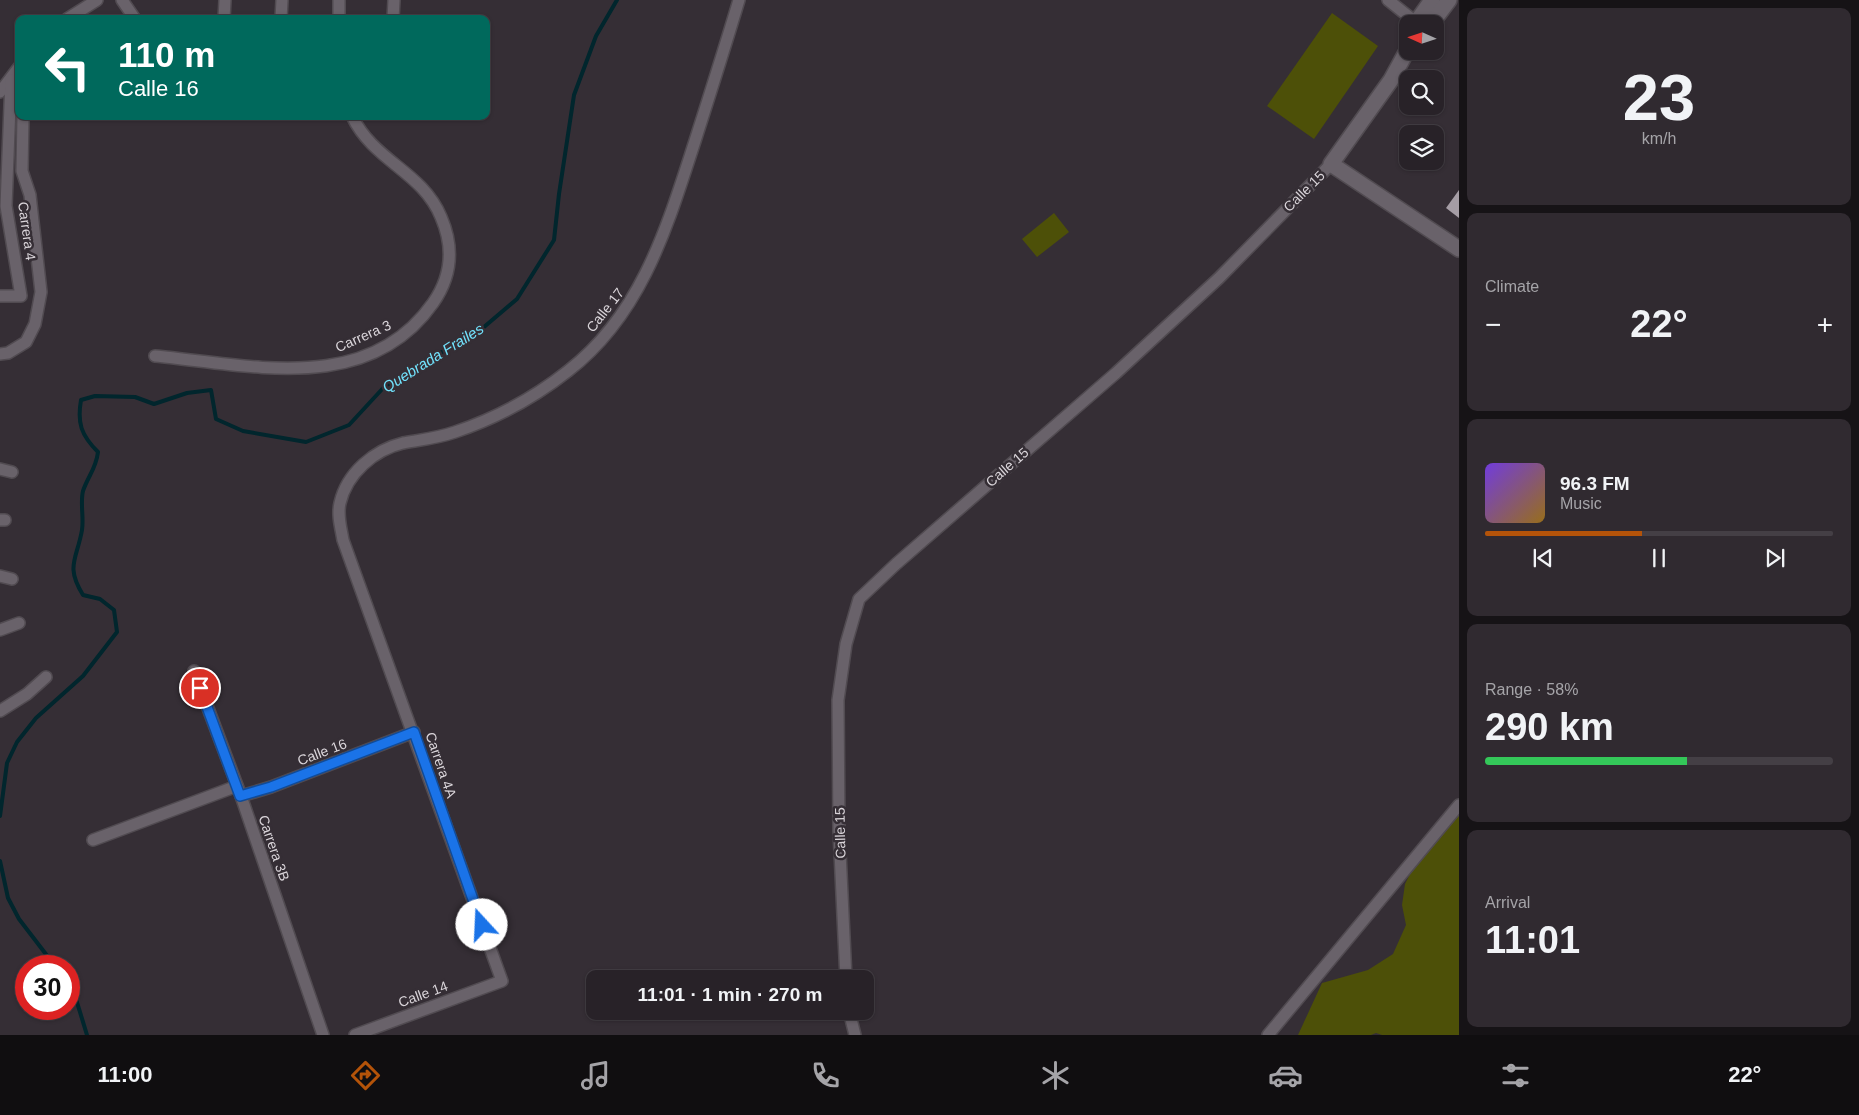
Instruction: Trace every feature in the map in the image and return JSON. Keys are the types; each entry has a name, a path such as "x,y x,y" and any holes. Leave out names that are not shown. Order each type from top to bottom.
{"main road":[{"path":"1422,15 1432,0"},
{"path":"1438,15 1449,0"},
{"name":"Calle 15","path":"1331,164 1390,80 1402,60"},
{"path":"1331,164 1459,250"}],"street":[{"path":"73,15 97,0"},
{"path":"122,0 132,15"},
{"path":"224,15 225,0"},
{"path":"281,15 282,0"},
{"path":"339,0 339,15"},
{"path":"393,15 394,0"},
{"name":"Calle 17","path":"340,502 347,486 366,460 402,444 419,442 469,427 535,394 581,360 608,332 631,302 647,275 680,187 739,0"},
{"path":"1388,0 1406,15"},
{"path":"0,92 15,74"},
{"name":"Carrera 4","path":"0,296 22,296 6,206 4,136 11,80"},
{"path":"0,354 8,353 26,342 36,324 40,292 30,195 22,170 23,120"},
{"name":"Carrera 3","path":"155,356 290,369 334,366 362,357 393,341 409,330 428,310 442,287 451,262 445,226 435,204 424,189 411,176 376,150 354,120"},
{"name":"Calle 15","path":"846,970 839,831 838,700 846,644 859,599 896,564 1116,372 1219,278 1331,164"},
{"path":"0,469 12,472"},
{"name":"Carrera 4A","path":"340,502 339,516 344,540 502,981"},
{"path":"0,576 12,579"},
{"path":"0,630 18,623"},
{"name":"Carrera 3B","path":"194,671 239,791 323,1035"},
{"path":"0,711 27,694 46,677"},
{"name":"Calle 16","path":"93,840 239,791 271,787 414,732"},
{"path":"1268,1035 1459,805"},
{"name":"Calle 14","path":"355,1035 502,981"},
{"path":"851,1020 855,1035"}],"shaded area":[{"path":"1332,13 1378,46 1314,139 1267,106"},
{"path":"1054,213 1069,232 1037,257 1022,239"},
{"path":"1459,813 1459,1035 1382,1035 1376,1033 1371,1035 1298,1035 1322,983 1368,970 1393,954 1406,925 1402,905 1405,884 1417,860"}],"building":[{"path":"1459,190 1459,218 1446,208"}],"waterway":[{"name":"Quebrada Frailes","path":"0,816 7,763 17,742 36,718 83,676 117,632 114,610 100,599 83,595 73,569 82,525 83,491 96,463 98,452 84,434 80,422 81,400 95,396 135,397 154,404 187,393 211,390 216,419 243,431 306,442 349,425 385,386 484,327 517,299 554,240 574,95 596,36 617,0"},
{"name":"Quebrada Frailes","path":"0,861 8,898 19,919 47,955"},
{"name":"Quebrada Frailes","path":"80,1012 87,1035"}],"route":[{"path":"200,688 240,796 271,787 414,732 482,925"}]}
